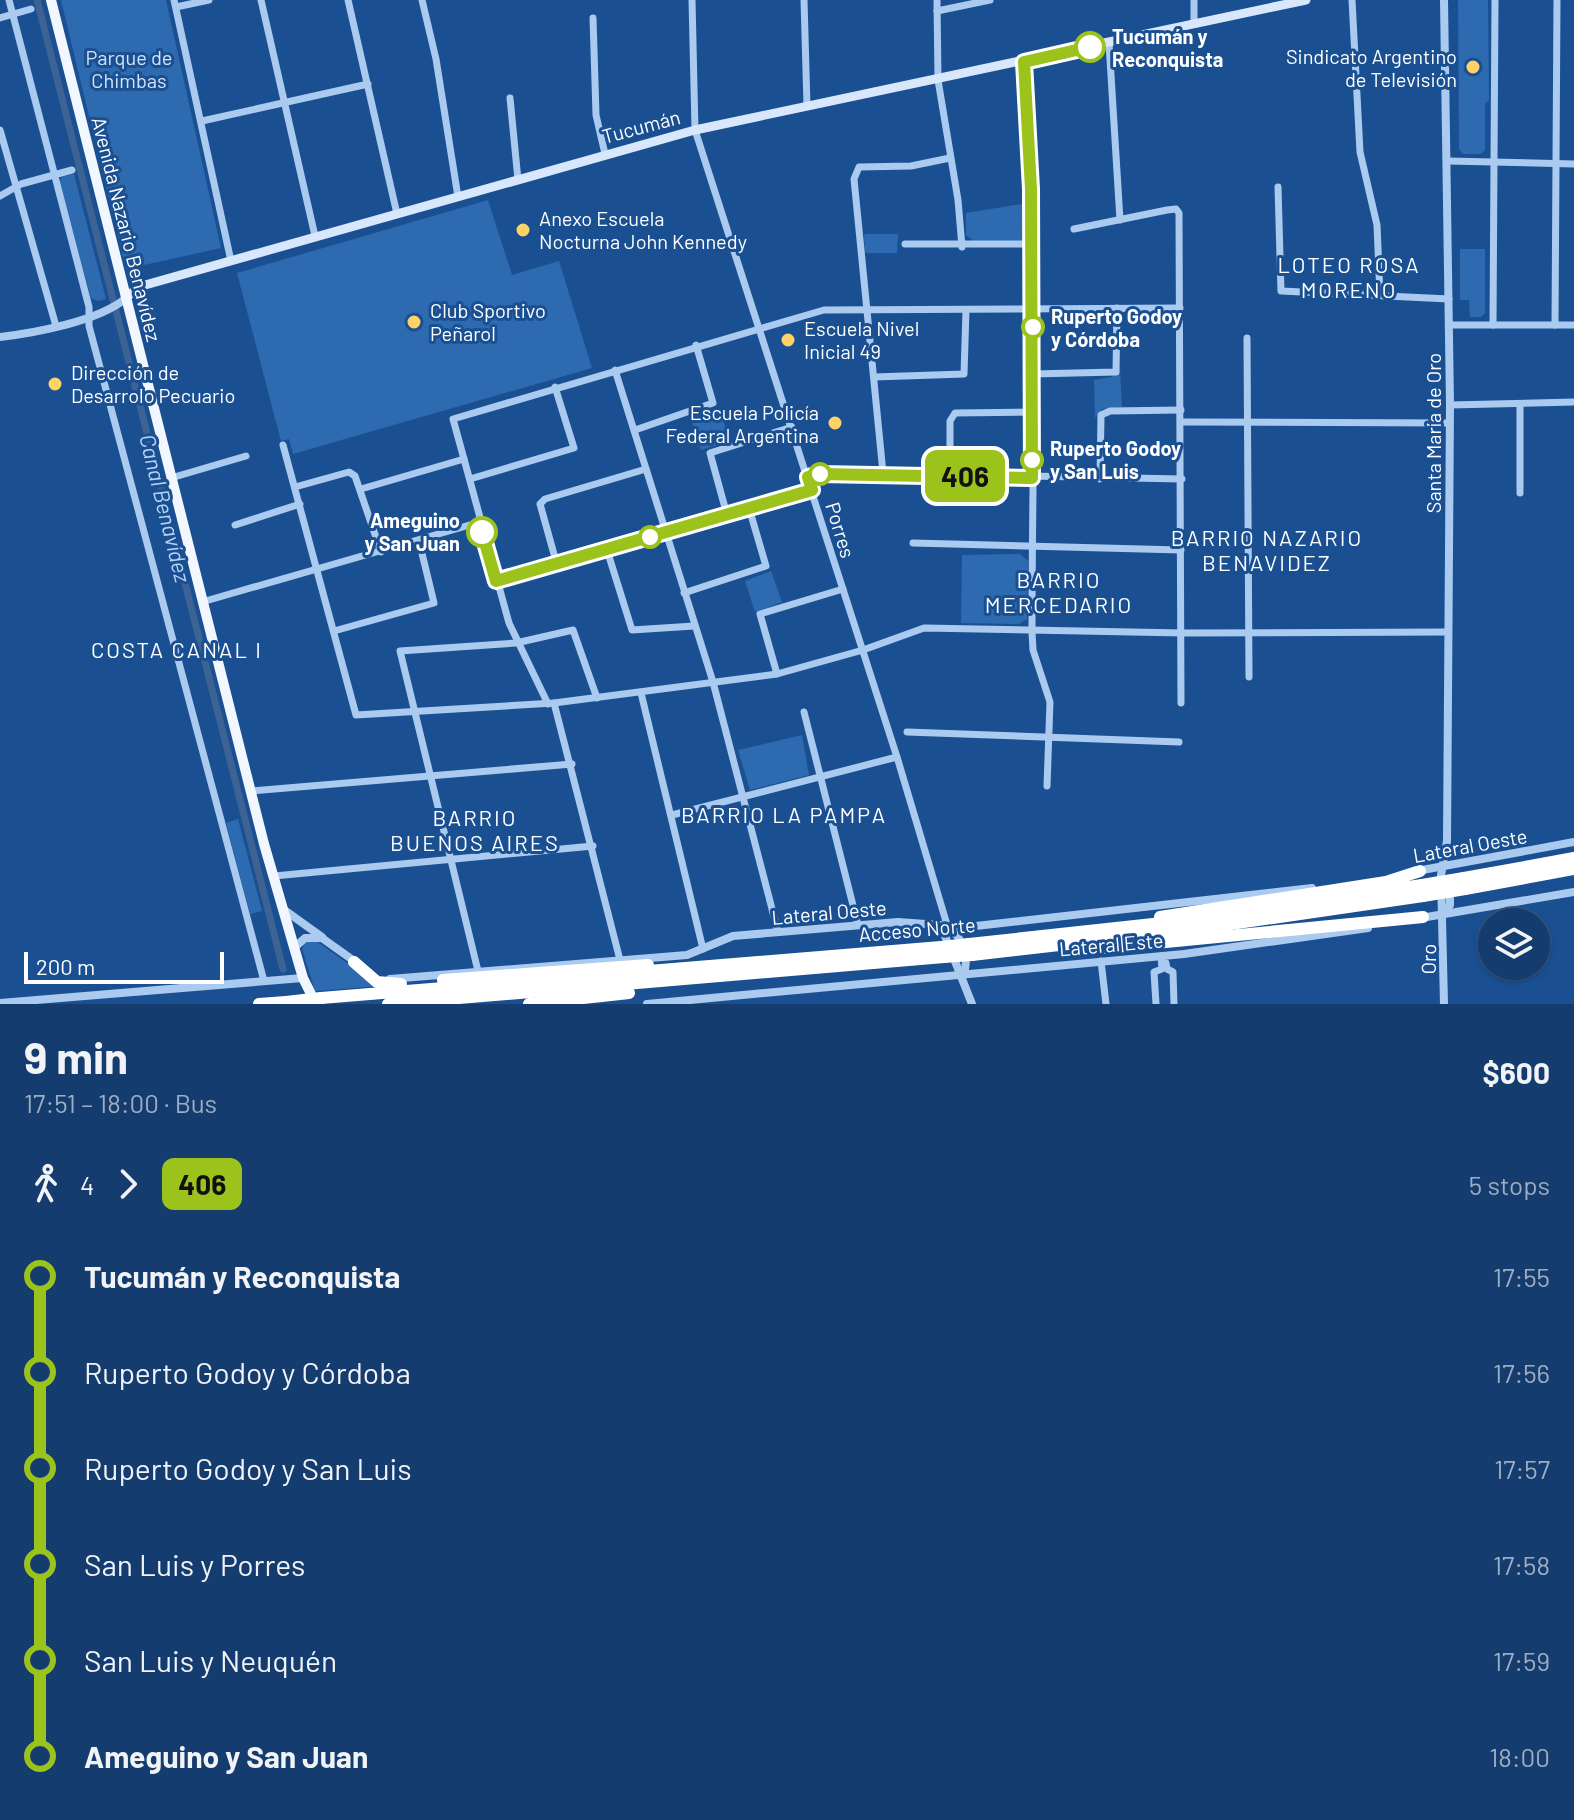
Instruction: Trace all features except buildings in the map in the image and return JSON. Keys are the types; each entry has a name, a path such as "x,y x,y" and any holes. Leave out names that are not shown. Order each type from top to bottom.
{"highway":[{"name":"Acceso Norte","path":"1465,883 1574,858"},
{"name":"Acceso Norte","path":"259,1004 727,966 971,950 1025,950 1190,930 1465,883 1574,869"},
{"path":"1060,935 1217,906 1386,882 1420,871"},
{"name":"Acceso Norte","path":"971,950 1060,935 1422,890"},
{"path":"1025,950 1159,945 1369,920 1423,917"},
{"name":"Acceso Norte","path":"388,1004 689,981 943,952"},
{"path":"354,962 371,978 387,985 619,966 727,966"},
{"path":"529,1004 599,997 689,981"}],"main road":[{"name":"Avenida Nazario Benavídez","path":"51,0 118,303 171,478 294,948 303,978 319,1001"},
{"name":"Tucumán","path":"118,303 138,287 695,130 1306,0"},
{"name":"Avenida Nazario Benavídez","path":"303,978 301,993 306,1004"}],"street":[{"path":"9,0 264,981"},
{"path":"209,0 175,4 231,261"},
{"path":"261,0 315,236"},
{"path":"348,0 397,214"},
{"path":"422,0 436,59 458,197"},
{"name":"Porres","path":"692,0 695,130 897,757 948,928 959,935 968,965 963,976 972,1004"},
{"path":"804,0 807,106"},
{"path":"937,0 938,80 962,247"},
{"path":"937,11 990,0"},
{"path":"1194,0 1194,24"},
{"path":"1352,0 1358,129 1377,225 1380,295"},
{"name":"Santa María de Oro","path":"1444,0 1450,405 1445,866"},
{"path":"1493,325 1495,0"},
{"path":"1555,325 1557,0"},
{"path":"0,18 31,9"},
{"path":"593,18 596,115 605,154"},
{"path":"1109,43 1120,220"},
{"path":"1024,62 1033,309 1032,632 1033,650 1050,702 1047,786"},
{"path":"202,121 368,84"},
{"path":"510,98 518,180"},
{"path":"0,130 56,326"},
{"path":"883,473 855,173 859,167 869,165 911,166 950,158"},
{"path":"1448,161 1574,164"},
{"path":"0,196 72,170"},
{"path":"1278,187 1281,291 1449,299"},
{"path":"1074,229 1176,209 1179,213 1181,703"},
{"path":"905,244 962,247 1032,244"},
{"name":"Tucumán","path":"0,337 56,326 118,303"},
{"path":"1033,374 1116,372 1117,308"},
{"path":"620,960 572,764 551,703 519,642 496,581 453,419 696,345 824,310 1180,308"},
{"path":"874,377 964,374 966,310"},
{"path":"1449,325 1574,325"},
{"path":"1247,338 1249,677"},
{"path":"635,430 713,403 696,345"},
{"path":"615,370 713,682 778,932"},
{"path":"470,479 574,448 555,387"},
{"path":"1450,405 1574,402"},
{"path":"1520,404 1520,493"},
{"path":"1100,479 1101,415 1110,411 1181,410"},
{"path":"950,475 950,421 955,413 1033,412"},
{"path":"1182,422 1450,423"},
{"path":"727,515 710,453 792,427"},
{"path":"283,445 356,715 551,703 777,674 863,650 924,628 1032,632 1448,632"},
{"path":"171,478 246,456"},
{"path":"361,489 464,459"},
{"path":"557,565 540,504 545,499 646,469"},
{"path":"295,487 349,472 361,489 381,552"},
{"path":"808,477 883,473 1182,479"},
{"path":"496,581 812,490"},
{"path":"235,525 300,504"},
{"path":"684,593 766,566 749,508"},
{"path":"202,602 480,522"},
{"path":"334,631 434,603 419,541"},
{"path":"913,543 1181,550"},
{"path":"607,550 632,630 694,626"},
{"path":"777,674 760,614 843,589"},
{"path":"478,971 400,651 519,642 573,630 597,698"},
{"path":"641,693 703,949"},
{"path":"804,712 858,925"},
{"path":"907,732 1179,742"},
{"path":"672,815 897,757"},
{"path":"251,791 572,764"},
{"name":"Lateral Oeste","path":"283,909 354,962 384,978 687,955 726,937 778,932 904,922 948,928 1201,902 1420,871 1574,842"},
{"path":"274,876 593,846"},
{"name":"Oro","path":"1444,1004 1441,875 1445,866"},
{"name":"Lateral Este","path":"647,1004 774,998 1257,945 1574,892"},
{"path":"294,948 305,938 322,938"},
{"path":"1156,1004 1154,972 1162,969 1163,956"},
{"path":"1163,956 1167,969 1173,972 1174,1004"},
{"path":"1101,961 1106,1004"},
{"path":"0,1003 303,978"}],"green space":[{"name":"Parque de Chimbas","path":"61,0 166,0 221,248 126,269"},
{"name":"Sindicato Argentino de Televisión","path":"1458,0 1488,0 1489,100 1485,104 1485,150 1481,154 1463,154 1459,149"},
{"path":"74,174 106,299 98,301 91,298 59,182 62,177"},
{"name":"Club Sportivo Peñarol","path":"488,200 512,275 559,261 592,368 293,454 289,439 281,441 237,273"},
{"path":"1028,203 1026,234 1022,241 974,241 966,235 966,213"},
{"path":"864,234 898,234 897,253 865,253"},
{"path":"1460,249 1485,249 1485,313 1481,317 1470,317 1469,300 1460,300"},
{"path":"1120,368 1122,407 1102,409 1095,418 1094,380 1112,377"},
{"path":"720,410 730,441 701,450 691,419"},
{"path":"1020,554 1028,561 1027,619 1019,624 961,623 962,555"},
{"path":"771,571 782,602 755,612 745,581"},
{"path":"802,735 809,775 750,790 738,750"},
{"path":"238,819 262,911 250,914 226,823"},
{"path":"306,941 316,941 380,986 315,991 302,949"}],"waterway":[{"name":"Canal Benavídez","path":"37,0 283,969"}],"bus line":[{"name":"406","path":"482,532 496,581 812,490 808,477 820,474 1032,478 1030,135 1024,62 1090,47"}],"place":[{"name":"Tucumán y Reconquista","path":"1090,47"},
{"name":"Sindicato Argentino de Televisión","path":"1473,67"},
{"name":"Anexo Escuela Nocturna John Kennedy","path":"523,230"},
{"name":"Club Sportivo Peñarol","path":"414,322"},
{"name":"Ruperto Godoy y Córdoba","path":"1033,327"},
{"name":"Escuela Nivel Inicial 49","path":"788,340"},
{"name":"Dirección de Desarrolo Pecuario","path":"55,384"},
{"name":"Escuela Policía Federal Argentina","path":"835,423"},
{"name":"Ruperto Godoy y San Luis","path":"1032,460"},
{"name":"Ameguino y San Juan","path":"482,532"}],"district":[{"name":"LOTEO ROSA MORENO","path":"1349,276"},
{"name":"BARRIO NAZARIO BENAVIDEZ","path":"1267,550"},
{"name":"BARRIO MERCEDARIO","path":"1059,592"},
{"name":"COSTA CANAL I","path":"177,649"},
{"name":"BARRIO LA PAMPA","path":"784,814"},
{"name":"BARRIO BUENOS AIRES","path":"475,830"}]}
